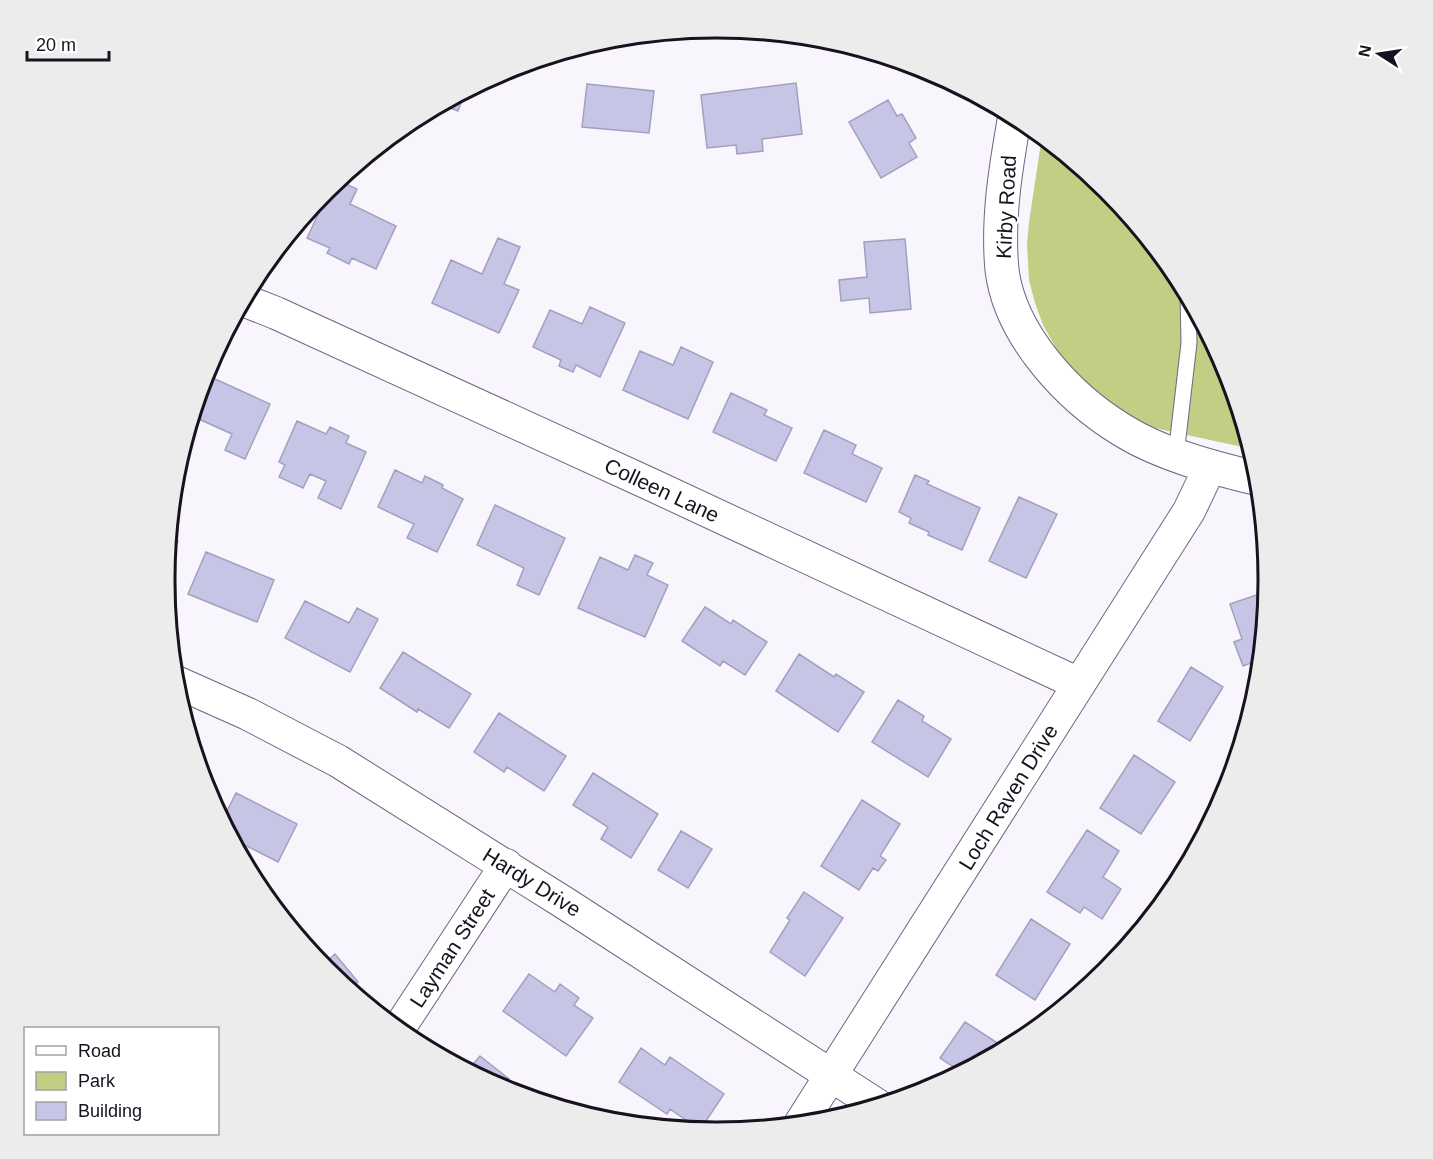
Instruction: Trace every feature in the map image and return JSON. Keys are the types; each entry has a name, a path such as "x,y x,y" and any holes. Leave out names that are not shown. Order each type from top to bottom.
{"main road":[{"name":"Kirby Road","path":"1013,126 1004,176 1000,236 1003,272 1012,308 1028,340 1048,367 1085,402 1122,430 1176,455 1210,467 1248,476"}],"street":[{"name":"Colleen Lane","path":"250,303 652,485 1079,684"},
{"name":"Loch Raven Drive","path":"807,1114 1189,511 1210,467"},
{"name":"Hardy Drive","path":"185,686 248,714 338,761 506,866 868,1100"},
{"name":"Layman Street","path":"404,1021 506,866"}],"lane":[{"path":"1176,455 1189,343 1188,312"}],"green space":[{"path":"1041,146 1100,196 1124,222 1167,278 1203,340 1230,405 1242,447 1145,426 1102,401 1060,355 1043,325 1029,280 1027,245"}],"building":[{"path":"796,83 802,134 762,139 763,151 737,154 736,145 707,148 701,95"},
{"path":"587,84 654,91 649,133 582,127"},
{"path":"888,100 897,116 902,114 916,138 909,143 917,157 881,178 849,122"},
{"path":"462,101 458,111 450,108"},
{"path":"346,184 357,189 350,204 396,226 376,269 352,258 349,264 327,253 330,248 307,238 320,210"},
{"path":"498,238 520,247 504,284 519,290 499,333 432,303 451,260 482,274"},
{"path":"905,239 911,309 870,313 869,298 841,301 839,280 867,277 864,242"},
{"path":"590,307 625,323 600,377 576,365 573,372 559,366 561,360 533,347 550,310 582,324"},
{"path":"681,347 713,362 688,419 623,390 640,351 673,365"},
{"path":"214,378 270,404 245,459 225,450 232,434 199,419"},
{"path":"731,393 767,410 764,415 792,428 776,461 713,432"},
{"path":"297,421 326,434 330,427 349,436 346,443 366,452 341,509 318,498 326,481 310,474 303,488 279,477 285,465 279,462"},
{"path":"824,430 856,445 852,454 882,468 866,502 804,473"},
{"path":"395,470 422,483 425,476 463,499 437,552 407,538 414,524 378,507"},
{"path":"915,475 929,481 927,484 980,508 962,550 928,535 929,532 909,523 911,518 899,512"},
{"path":"1019,497 1057,514 1026,578 989,561"},
{"path":"495,505 565,538 539,595 517,585 524,568 477,545"},
{"path":"206,552 274,580 257,622 188,594"},
{"path":"635,555 653,563 647,575 668,585 645,637 578,608 600,557 628,570"},
{"path":"1258,595 1252,663 1243,666 1234,642 1242,639 1230,604"},
{"path":"305,601 349,623 357,608 378,619 350,672 285,638"},
{"path":"705,607 731,624 733,620 767,642 745,675 723,661 720,666 682,641"},
{"path":"403,652 471,694 449,728 418,709 417,712 380,688"},
{"path":"799,654 834,677 836,674 864,692 838,732 776,691"},
{"path":"1191,667 1223,687 1190,741 1158,721"},
{"path":"898,700 924,716 922,721 951,739 928,777 872,742"},
{"path":"499,713 566,756 544,791 507,767 504,772 474,752"},
{"path":"1134,755 1175,782 1141,834 1100,808"},
{"path":"593,773 658,814 631,858 601,839 608,827 573,805"},
{"path":"236,793 297,824 278,862 244,845 227,812"},
{"path":"862,800 900,824 880,856 886,860 878,871 873,868 859,890 821,866"},
{"path":"1087,830 1119,851 1103,877 1121,889 1102,919 1084,907 1080,913 1047,892"},
{"path":"681,831 712,849 688,888 658,870"},
{"path":"804,892 843,918 805,976 770,952 790,920 787,918"},
{"path":"1031,919 1070,944 1035,1000 996,975"},
{"path":"335,954 358,982 356,984 329,959"},
{"path":"529,974 555,992 560,984 579,998 574,1005 593,1018 566,1056 503,1011"},
{"path":"965,1022 997,1043 954,1067 940,1058"},
{"path":"641,1048 665,1065 670,1057 724,1094 706,1121 686,1120 670,1109 667,1114 619,1082"},
{"path":"480,1056 509,1079 508,1080 473,1064"}]}
